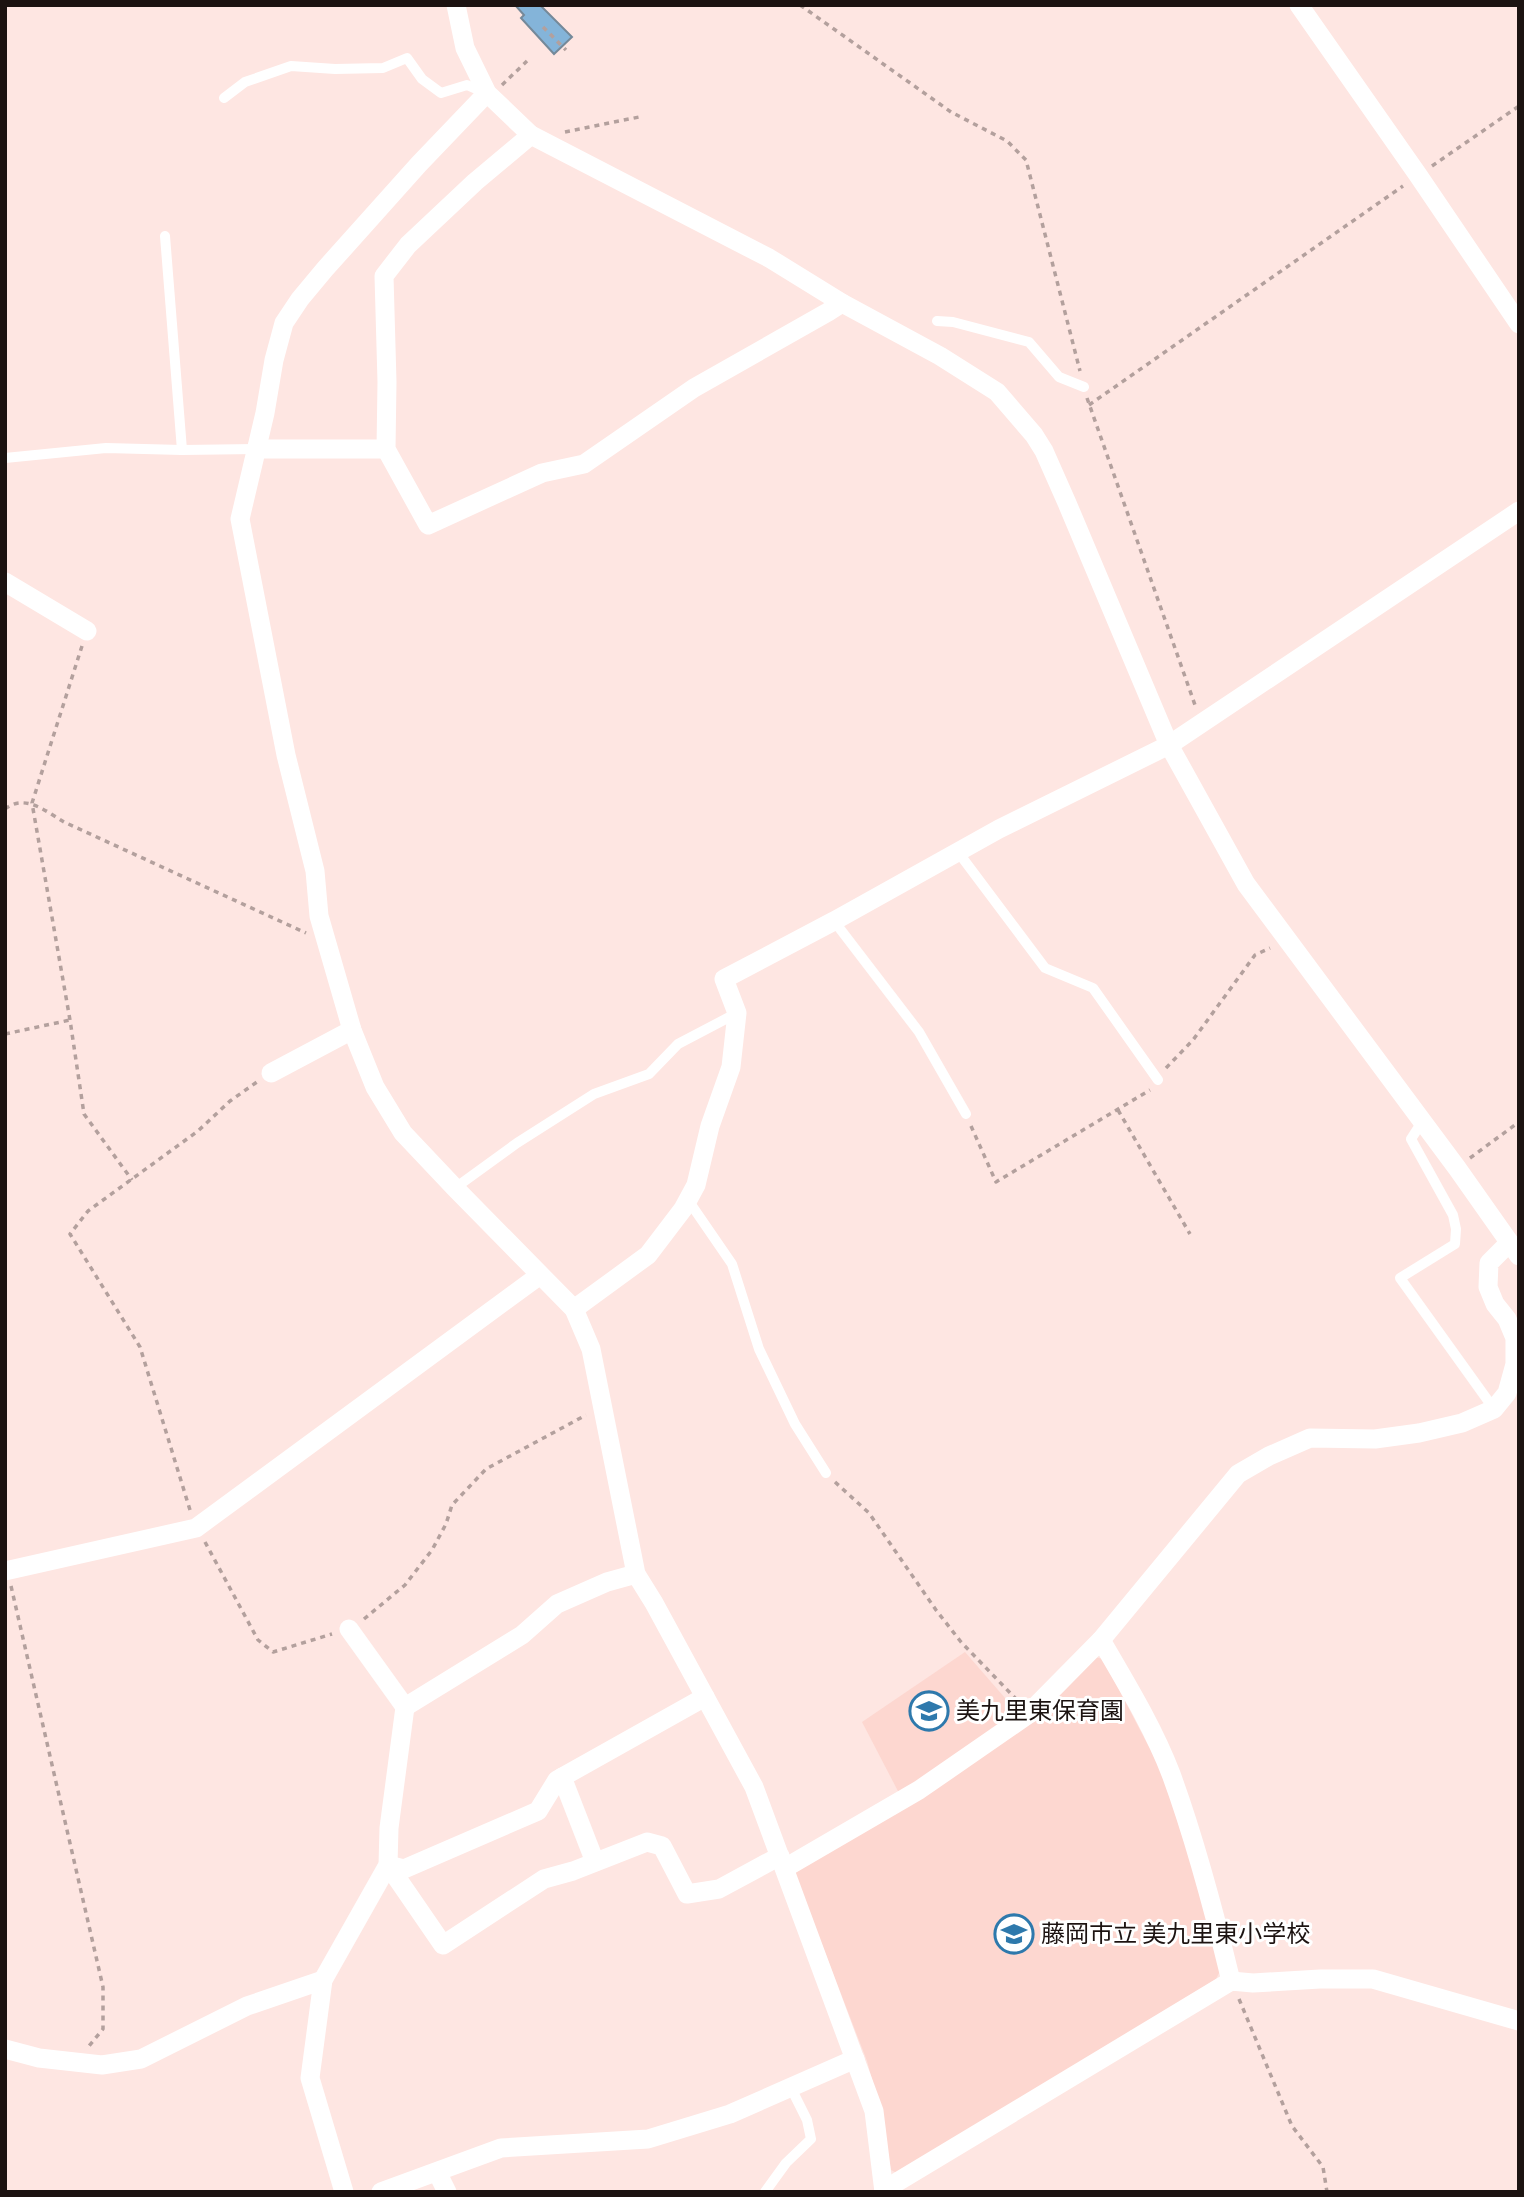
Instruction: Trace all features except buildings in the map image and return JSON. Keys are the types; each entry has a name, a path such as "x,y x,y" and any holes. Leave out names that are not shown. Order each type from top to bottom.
{"street":[{"path":"388,1865 443,1945 544,1879 573,1871 647,1842 662,1846 687,1894 719,1889 783,1862 919,1790 1029,1713 1101,1640 1238,1474 1269,1455 1310,1438 1375,1439 1462,1423 1494,1409 1507,1392 1515,1364 1515,1339 1507,1319 1495,1304 1488,1287 1489,1263 1514,1250 1423,1121 1246,884 1169,745 1067,503 1034,435 997,392 940,356 842,303 769,258 533,136 487,93 465,48 456,5"},
{"path":"1299,5 1519,324"},
{"path":"487,93 325,269 284,323 240,519 286,755 315,871 319,916 352,1030 375,1087 403,1133 574,1309 591,1349 636,1574 754,1787 874,2111 884,2191 1231,1981 1253,1983 1373,1979 1519,2021"},
{"path":"533,136 475,182 417,236 384,276 386,449 428,525 542,473 584,464 695,388 842,303"},
{"path":"256,449 386,449"},
{"path":"574,1309 648,1255 696,1185 710,1126 731,1067 737,1013 724,979 1072,792 1169,745 1519,511"},
{"path":"5,582 87,631"},
{"path":"271,1073 352,1030"},
{"path":"6,1571 196,1528 540,1275"},
{"path":"405,1707 522,1635 557,1604 607,1582 636,1574"},
{"path":"344,2192 310,2078 323,1980 388,1865 389,1828 405,1707 349,1629"},
{"path":"1101,1640 1136,1700 1170,1772 1210,1895 1231,1981"},
{"path":"388,1865 404,1869 538,1811 557,1780 705,1697"},
{"path":"562,1777 595,1862"},
{"path":"5,2049 39,2058 102,2065 141,2059 247,2006 323,1980"},
{"path":"381,2192 501,2148 648,2139 730,2114 855,2059"},
{"path":"437,2172 447,2192"}],"lane":[{"path":"224,98 245,82 291,66 383,68 407,58 422,79 441,93 467,85 487,93"},
{"path":"165,236 183,450"},
{"path":"937,321 953,322 1029,342 1059,377 1084,387"},
{"path":"5,458 106,447 256,449"},
{"path":"958,852 1045,968 1093,988 1158,1080"},
{"path":"834,921 919,1032 966,1114"},
{"path":"455,1188 517,1143 594,1094 649,1074 678,1044 737,1013"},
{"path":"1423,1121 1411,1139 1452,1215 1455,1244 1401,1279 1494,1409"},
{"path":"688,1200 732,1264 759,1349 795,1424 826,1473"},
{"path":"765,2192 786,2163 811,2139 807,2120 791,2088"}],"path":[{"path":"802,7 809,5"},
{"path":"802,7 951,111 1007,141 1026,160 1089,405 1201,723"},
{"path":"544,27 566,50"},
{"path":"506,82 527,61"},
{"path":"1089,405 1519,106"},
{"path":"533,136 639,117"},
{"path":"87,631 32,803 84,1114 132,1180"},
{"path":"5,809 10,805 32,803 64,822 327,943"},
{"path":"966,1114 996,1182 1156,1087 1162,1072 1193,1040 1255,955 1287,940"},
{"path":"5,1034 70,1020"},
{"path":"271,1073 230,1101 198,1131 88,1211 70,1234 140,1347 196,1528 230,1584 258,1640 273,1652 355,1626 405,1585 432,1550 446,1524 452,1505 486,1469 603,1405"},
{"path":"1118,1110 1190,1234"},
{"path":"1457,1168 1519,1122"},
{"path":"826,1473 869,1513 944,1621 1029,1713"},
{"path":"6,1571 103,1987 103,2029 77,2062"},
{"path":"1231,1981 1292,2126 1323,2167 1327,2192"}],"shaded area":[{"path":"965,1652 1018,1713 900,1795 862,1722"},
{"name":"藤岡市立 美九里東小学校","path":"1095,1657 1103,1659 1162,1772 1202,1898 1221,1969 1216,1979 899,2174 891,2170 879,2105 867,2061 795,1875 798,1866"}],"place":[{"name":"美九里東保育園","path":"929,1711"},
{"name":"藤岡市立 美九里東小学校","path":"1014,1934"}]}
